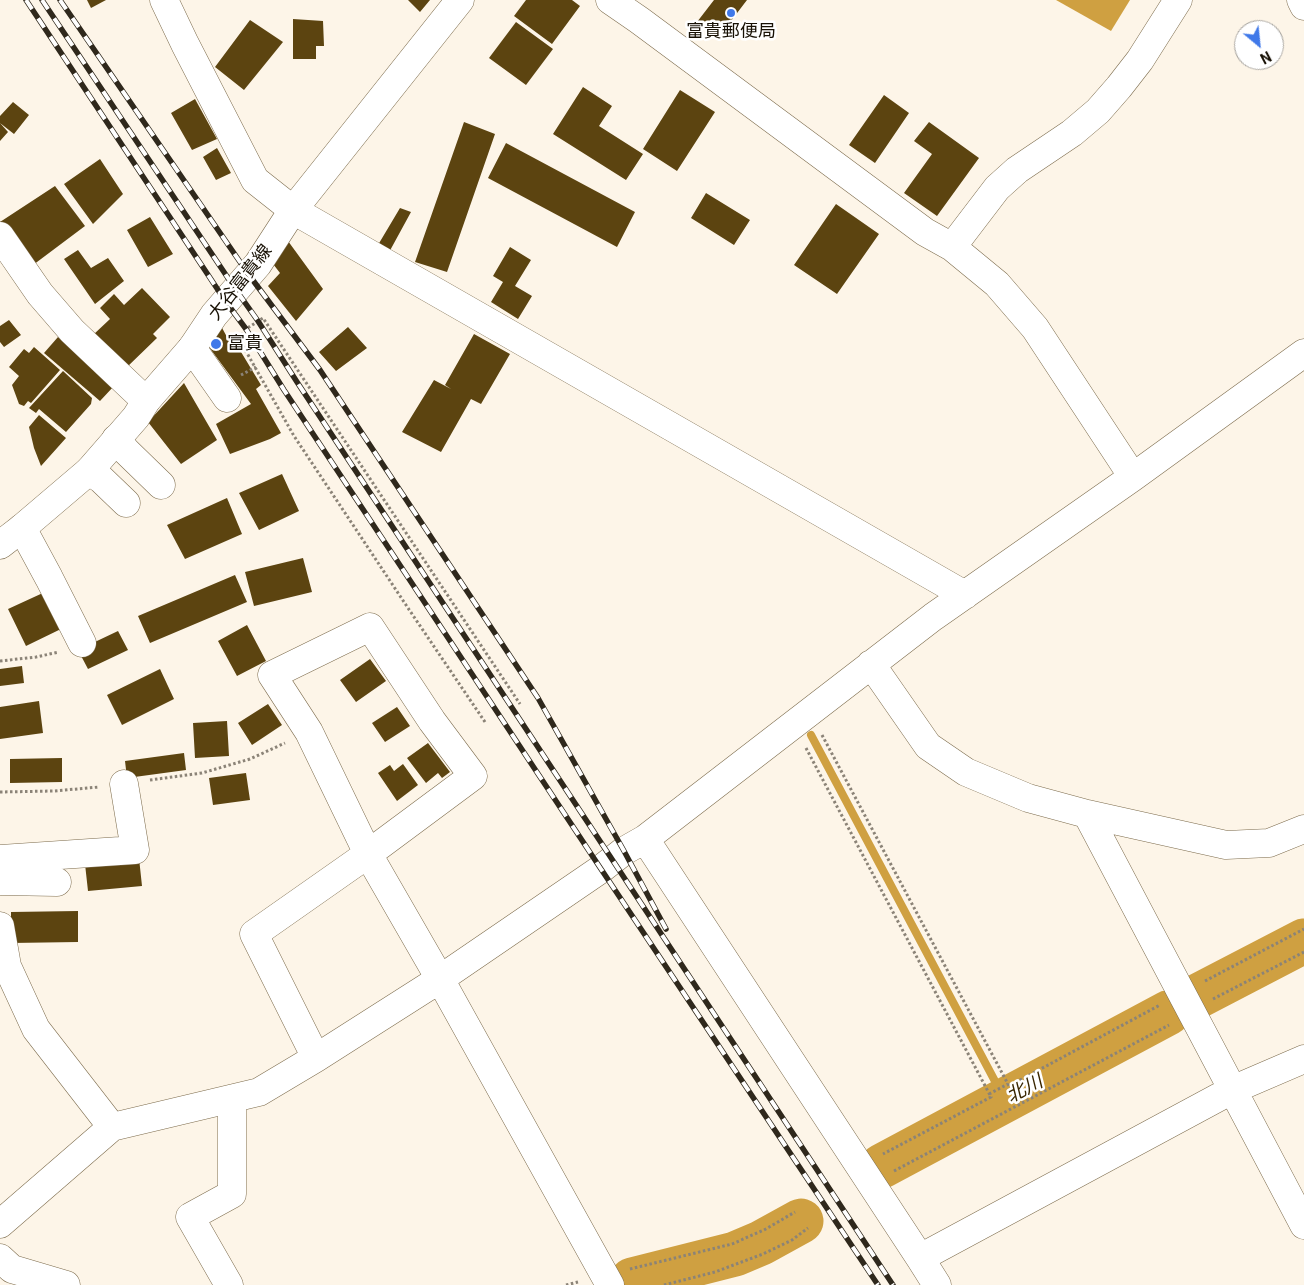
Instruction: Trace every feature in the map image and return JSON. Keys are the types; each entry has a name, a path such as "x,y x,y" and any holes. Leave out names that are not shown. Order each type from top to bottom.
{"street":[{"path":"164,0 255,180 292,210 964,595"},
{"name":"大谷富貴線","path":"0,545 89,471 136,417 146,402 192,348 214,315 258,264 292,210 460,0"},
{"path":"610,0 925,232 952,248 997,284 1035,328 1133,477"},
{"path":"952,248 997,188 1017,170 1072,133 1098,111 1120,87 1140,60 1178,0"},
{"path":"1301,0 1304,6"},
{"path":"0,236 40,294 72,332 146,402"},
{"path":"192,348 227,398"},
{"path":"0,1224 112,1127 259,1092 440,979 601,869 624,850 645,839 933,617 1133,477 1304,353"},
{"path":"116,439 161,485"},
{"path":"89,471 101,479 126,503"},
{"path":"22,528 50,578 82,643"},
{"path":"316,1058 254,934 368,854 473,776 432,721 370,627 272,675 309,732 368,854 608,1280"},
{"path":"872,664 928,746 966,772 1028,798 1087,814 1226,846 1268,843 1304,829"},
{"path":"0,859 135,850 124,784"},
{"path":"1087,814 1304,1225"},
{"path":"645,839 937,1285"},
{"path":"0,882 58,882"},
{"path":"0,926 4,968 36,1028 112,1127"},
{"path":"920,1258 1232,1090 1304,1059"},
{"path":"229,1285 190,1217 232,1194 232,1099"},
{"path":"0,1258 12,1269 66,1285"}],"path":[{"path":"486,722 294,436 239,339 246,329 263,318 520,704"},
{"path":"0,661 36,657 65,650 82,643"},
{"path":"818,728 1008,1084"},
{"path":"0,792 54,791 124,784 202,773 250,759 309,732"},
{"path":"803,741 991,1097 866,1175"},
{"path":"866,1175 1186,1003 1304,929"},
{"path":"989,1094 1186,1003 1304,952"},
{"path":"566,1285 608,1280 732,1244 764,1230 795,1212"},
{"path":"664,1285 715,1272 763,1254 792,1240 808,1228"}],"shaded area":[{"path":"1056,0 1130,0 1111,31"}],"building":[{"path":"87,0 106,0 91,8"},
{"path":"408,0 430,0 420,12"},
{"path":"526,0 572,0 580,6 552,44 514,16"},
{"path":"714,0 747,0 718,38 697,22"},
{"path":"293,19 323,21 324,46 316,46 316,59 293,59"},
{"path":"250,20 283,42 244,90 215,67"},
{"path":"516,22 553,49 526,85 489,58"},
{"path":"583,87 612,106 599,126 643,154 626,180 553,134"},
{"path":"680,90 715,112 677,171 643,149"},
{"path":"884,95 909,113 875,163 849,145"},
{"path":"195,99 217,139 192,150 171,113"},
{"path":"13,102 29,115 14,134 0,123 0,116"},
{"path":"464,122 495,134 447,272 415,262"},
{"path":"929,122 979,158 937,216 904,193 932,154 914,141"},
{"path":"0,123 8,132 0,141"},
{"path":"506,143 635,212 617,247 488,178"},
{"path":"217,148 231,173 216,180 203,157"},
{"path":"100,159 123,194 93,224 64,184"},
{"path":"55,186 85,226 29,268 0,222"},
{"path":"706,193 750,220 734,245 691,218"},
{"path":"836,204 879,234 837,294 794,265"},
{"path":"400,208 411,212 387,256 375,250"},
{"path":"150,217 173,254 148,267 127,230"},
{"path":"288,241 323,289 296,321 268,286 280,273 270,260"},
{"path":"510,247 531,260 515,286 532,296 518,319 491,302 503,282 493,276"},
{"path":"78,250 91,268 108,258 124,281 95,304 64,259"},
{"path":"142,288 170,317 153,334 157,338 126,368 93,335 110,319 100,308 114,294 124,305"},
{"path":"9,320 21,335 4,347 0,342 0,326"},
{"path":"221,326 233,348 238,347 261,385 256,389 281,433 230,454 216,424 251,404 206,343"},
{"path":"348,327 367,348 336,371 319,352"},
{"path":"474,334 510,354 481,404 471,399 441,452 402,432 434,380 451,389 445,385"},
{"path":"58,337 114,386 100,401 44,353"},
{"path":"34,347 60,370 31,403 28,401 24,406 19,404 12,385 19,376 9,367 24,349 29,353"},
{"path":"63,371 92,398 91,404 66,432 39,409 36,413 29,408"},
{"path":"184,383 217,440 181,464 148,422"},
{"path":"39,415 66,438 41,466 29,427"},
{"path":"282,474 299,511 259,530 239,493"},
{"path":"227,498 242,534 185,559 167,525"},
{"path":"303,558 312,592 254,606 245,572"},
{"path":"235,575 247,602 150,643 138,616"},
{"path":"45,592 63,628 26,646 8,609"},
{"path":"247,625 266,661 237,676 218,641"},
{"path":"118,631 128,650 88,669 78,650"},
{"path":"370,659 386,681 356,702 340,680"},
{"path":"22,666 24,683 0,686 0,669"},
{"path":"160,669 174,699 122,725 107,695"},
{"path":"39,701 43,733 0,739 0,707"},
{"path":"268,704 282,725 252,745 238,723"},
{"path":"397,707 410,726 385,742 372,723"},
{"path":"227,721 229,756 195,758 193,723"},
{"path":"428,743 450,772 442,778 438,773 426,783 407,758"},
{"path":"184,753 186,770 127,778 125,761"},
{"path":"62,758 62,782 10,783 10,759"},
{"path":"403,764 418,785 397,801 378,773 390,765 394,771"},
{"path":"246,773 250,800 213,805 209,778"},
{"path":"139,858 142,886 88,891 85,864"},
{"path":"78,911 78,942 11,943 11,912"}],"waterway":[{"path":"811,735 1005,1100"},
{"name":"北川","path":"1200,995 1304,941"},
{"name":"北川","path":"882,1166 1168,1013"},
{"name":"北川","path":"632,1280 735,1254 761,1243 801,1221"}],"railway":[{"path":"26,0 226,302 246,329 284,390 878,1285"},
{"path":"42,0 258,321 893,1285"},
{"path":"60,0 249,275 320,370 538,698 666,929"}],"place":[{"name":"富貴郵便局","path":"731,13"},
{"name":"富貴","path":"216,344"}]}
